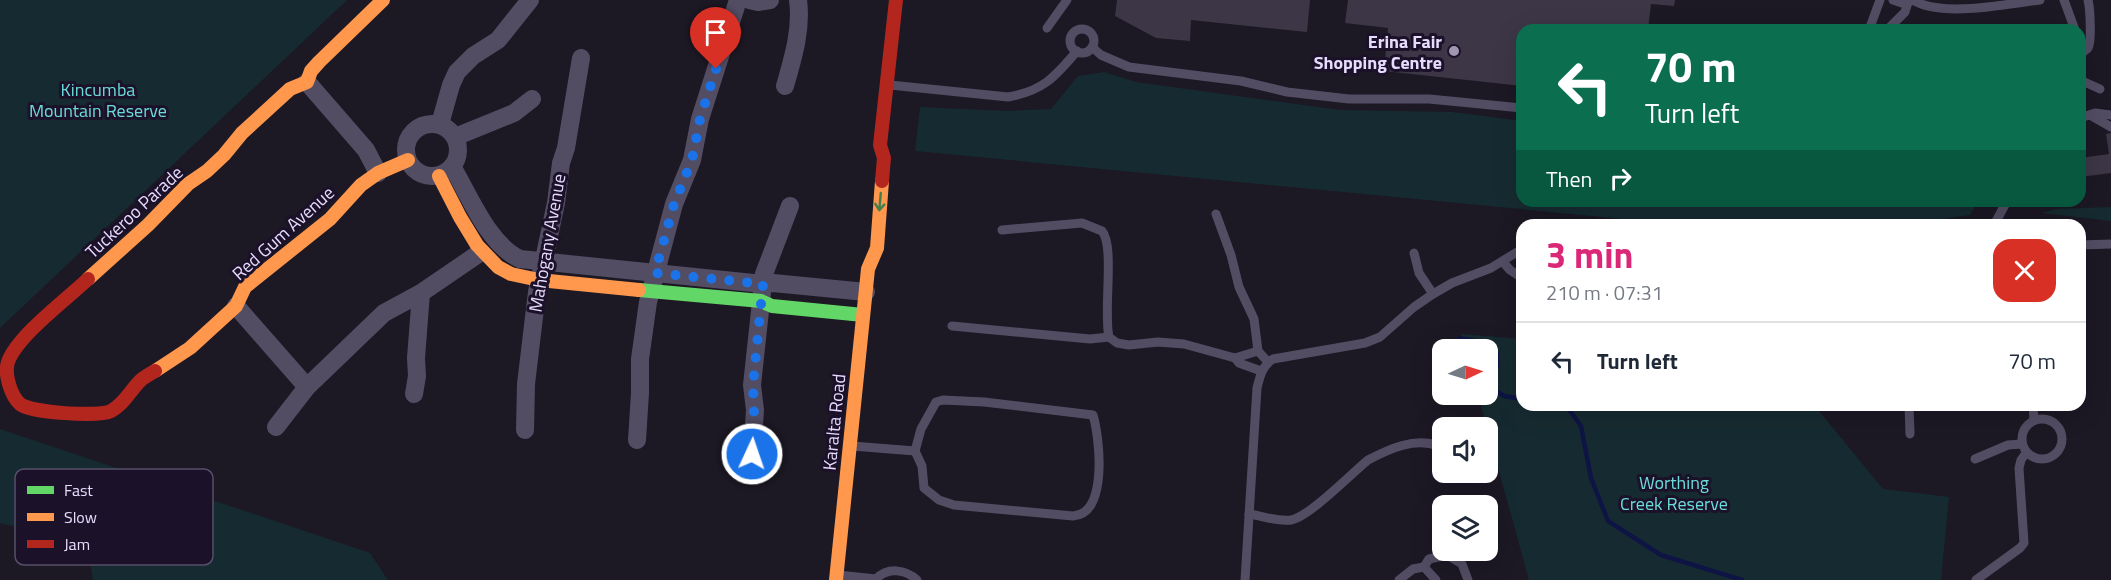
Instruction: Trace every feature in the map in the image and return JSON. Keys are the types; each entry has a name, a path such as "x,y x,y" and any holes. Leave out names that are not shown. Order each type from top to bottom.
{"street":[{"name":"Tuckeroo Parade","path":"109,412 95,414 41,410 22,405 13,396 8,378 7,364 13,352 25,337 148,225 188,184 224,155 266,111 290,89 307,82 311,71 319,62 383,0"},
{"path":"440,124 457,72 473,56 498,40 530,0"},
{"path":"637,440 640,359 653,282 674,204 692,160 700,119 738,0"},
{"path":"748,0 758,2 770,0"},
{"path":"785,86 795,47 799,18 798,0"},
{"name":"Karalta Road","path":"836,578 868,269 877,248 884,158 880,144 896,0"},
{"name":"Mahogany Avenue","path":"525,430 526,384 539,280 556,204 559,171 566,148 581,58"},
{"path":"307,82 366,150 378,173"},
{"path":"455,137 514,113 532,99"},
{"path":"426,124 440,124 449,129 455,137 459,144 459,153 446,172 431,177 420,174 408,160 406,148 409,138 416,129 426,124"},
{"name":"Karalta Road","path":"868,188 872,157 880,144"},
{"name":"Red Gum Avenue","path":"109,412 120,405 141,380 190,348 236,306 244,287 330,219 361,185 378,173 408,160"},
{"path":"446,172 494,238 509,254 520,259 653,282"},
{"path":"446,172 481,252 513,275 539,280 653,282 762,292 773,283 866,291"},
{"path":"752,454 753,385 764,274 790,206"},
{"name":"Karalta Road","path":"863,249 868,269"},
{"path":"276,427 307,387 384,313 421,293 481,252"},
{"path":"762,292 772,306 863,315"},
{"path":"414,394 421,293"},
{"path":"236,306 307,387"}],"lane":[{"path":"1047,28 1066,0"},
{"path":"1871,24 1880,0"},
{"path":"1893,0 1902,3 1911,1 1927,7 1963,8 2040,0"},
{"path":"2064,0 2073,24"},
{"path":"2086,49 2091,40 2088,0"},
{"path":"1893,24 1905,12 1911,1"},
{"path":"1079,29 1090,33 1093,39 1092,47 1083,53 1077,51 1071,46 1070,39 1073,32 1079,29"},
{"path":"1092,47 1101,55 1136,69 1241,81 1287,92 1349,99 1429,99 1516,107"},
{"path":"887,84 1008,97 1026,94 1040,87 1062,69 1077,51"},
{"path":"2086,83 2100,89"},
{"path":"2086,117 2095,113 2111,115"},
{"path":"2086,117 2111,127"},
{"path":"1216,214 1231,255 1239,287 1254,319 1258,351 1268,362"},
{"path":"1002,230 1082,223 1102,231 1108,242 1106,310 1109,337"},
{"path":"2086,245 2111,244"},
{"path":"1414,253 1419,273 1433,294"},
{"path":"1245,580 1257,388 1261,371 1268,362 1273,359 1365,342 1380,337 1414,307 1433,294 1452,283 1503,262 1516,253"},
{"path":"1503,262 1516,274"},
{"path":"952,326 1090,339 1109,337 1117,343 1129,345 1158,342 1184,344 1235,358 1258,351"},
{"path":"1235,358 1239,363 1261,371"},
{"path":"943,400 984,402 1088,414 1093,416 1099,448 1096,494 1087,511 1081,516 954,505 939,500 924,488 922,465 915,451 921,429 930,412 936,402 943,400"},
{"path":"1909,411 1910,434"},
{"path":"2033,411 2034,420"},
{"path":"1975,459 2008,445 2024,449 2034,458 2043,460 2051,458 2062,444 2062,435 2059,427 2043,418 2026,425 2022,434 2024,449 2019,468 2024,543 1976,580"},
{"path":"1249,514 1277,519 1298,518 1376,455 1416,442 1432,444"},
{"path":"850,446 915,451"},
{"path":"1398,580 1413,569 1424,567 1429,559 1447,555 1462,564 1468,580"},
{"path":"1424,567 1436,580"},
{"path":"836,578 876,579 890,570 911,575 917,580"}],"green space":[{"name":"Kincumba Mountain Reserve","path":"0,0 347,0 0,328"},
{"path":"1104,72 1136,82 1340,110 1452,112 1516,120 1516,207 1975,207 1970,215 1943,219 1624,219 915,151 920,107 1007,111 1051,109 1078,76"},
{"path":"2111,207 2111,221 2042,213 2055,209"},
{"name":"Worthing Creek Reserve","path":"1461,334 1516,339 1516,411 1819,411 1883,489 1949,497 1941,580 1529,580 1498,468 1498,417 1484,417 1481,405 1498,405 1498,339 1463,339"},
{"path":"0,429 119,469 15,469 15,527 0,523"},
{"path":"213,500 370,553 388,580 93,580 90,565 213,565"}],"shaded area":[{"path":"1458,336 1475,339 1457,339"}],"building":[{"name":"Erina Fair Shopping Centre","path":"1117,0 1310,0 1307,32 1191,20 1190,41 1156,38 1115,16"},
{"name":"Erina Fair Shopping Centre","path":"1348,0 1675,0 1674,6 1651,4 1649,24 1516,24 1516,85 1384,71 1388,28 1345,23"},
{"path":"2111,133 2111,173 2086,176 2086,157 2109,154 2106,134"}],"waterway":[{"path":"1498,392 1516,398"},
{"path":"1570,411 1581,426 1591,478 1608,521 1661,555 1742,580"}],"traffic: fast":[{"path":"639,290 761,301 772,306 863,315"}],"traffic: slow":[{"path":"88,279 148,225 188,184 207,171 242,133 290,89 307,82 311,71 319,62 383,0"},
{"path":"155,371 190,348 236,306 245,287 330,219 361,185 378,173 408,160"},
{"path":"439,176 477,245 498,267 511,274 539,280 639,290"},
{"path":"836,580 868,269 877,248 882,181"}],"traffic: jam":[{"path":"882,181 884,158 880,145 896,0"},
{"path":"88,279 44,318 13,352 8,362 7,372 14,396 20,404 37,410 80,414 104,413 116,408 140,381 155,371"}],"place":[{"name":"Erina Fair Shopping Centre","path":"1454,51"}],"route":[{"path":"716,69 700,119 692,160 674,204 655,273 763,284 753,385 752,454"}]}
